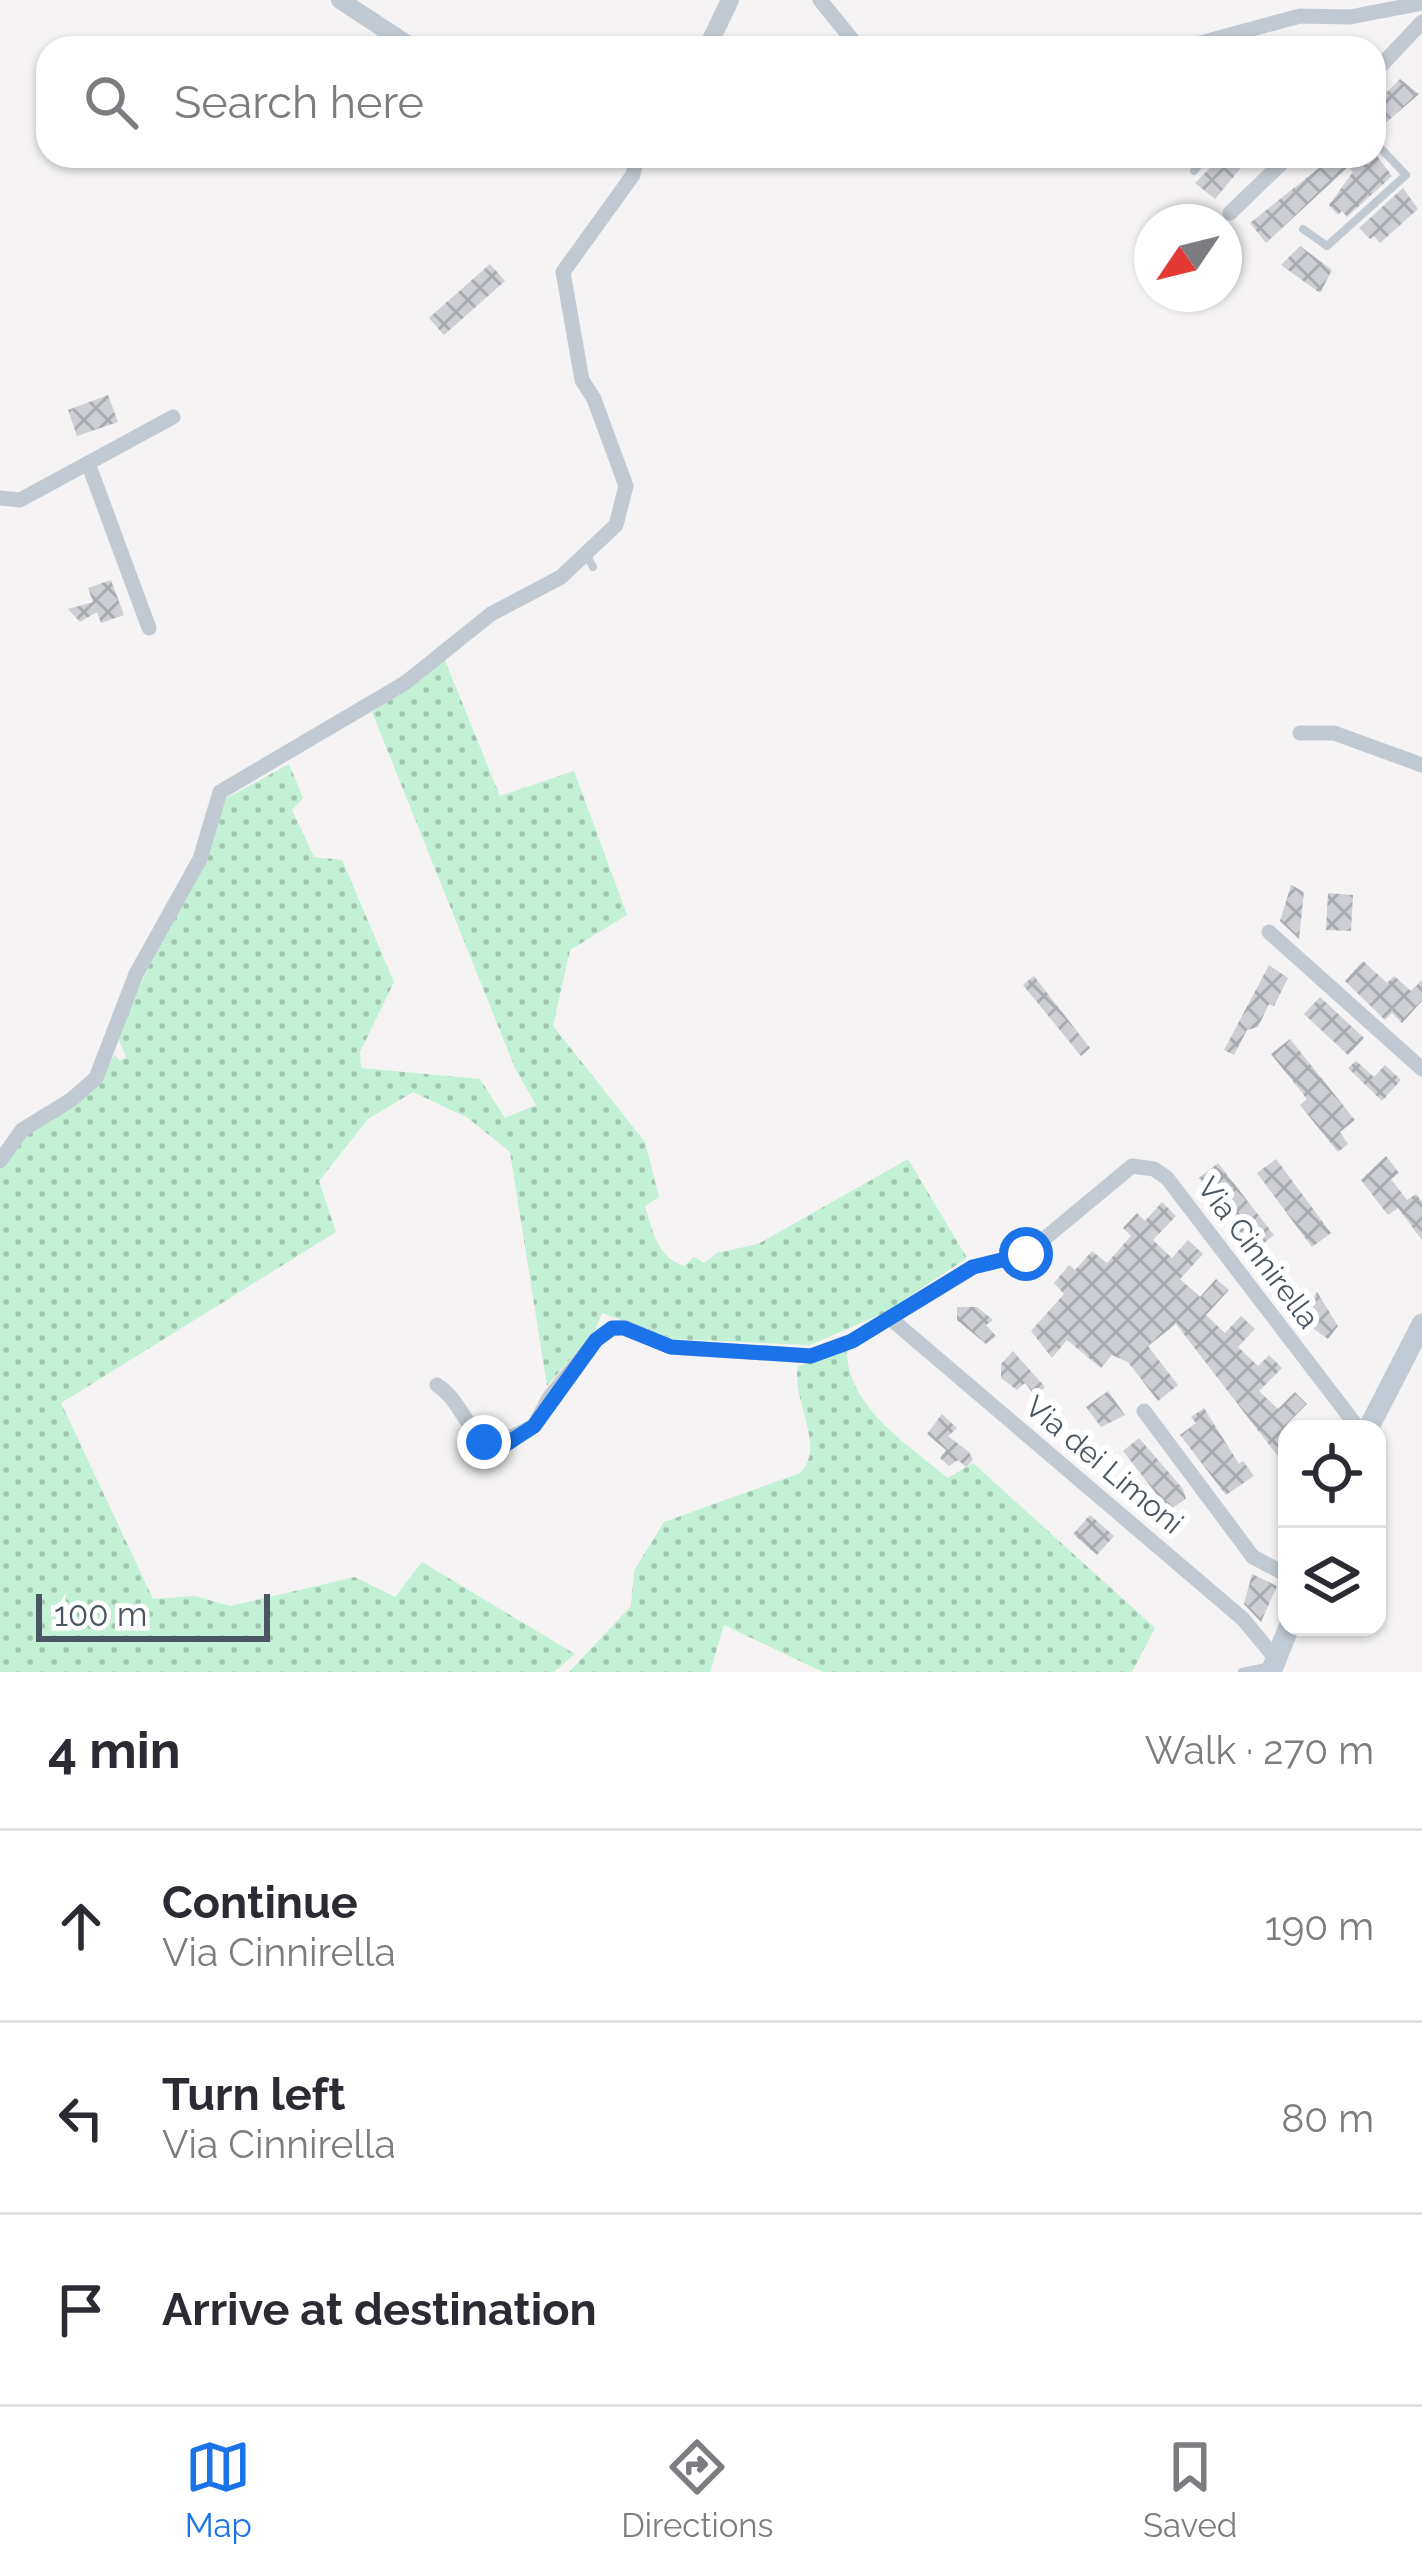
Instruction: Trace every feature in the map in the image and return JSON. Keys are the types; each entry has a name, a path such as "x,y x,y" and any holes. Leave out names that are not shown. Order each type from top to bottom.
{"main road":[{"path":"1369,1420 1422,1324"},
{"path":"1274,1666 1286,1636"}],"street":[{"path":"340,0 395,36"},
{"path":"712,36 730,0"},
{"path":"820,0 849,36"},
{"path":"1226,36 1300,16 1350,16 1422,3"},
{"path":"1386,60 1422,22"},
{"path":"0,1161 22,1130 71,1100 96,1078 136,974 200,859 220,792 394,690 491,614 590,562 616,525 626,486 594,400 581,380 563,272 638,179 638,168"},
{"path":"1239,204 1274,170"},
{"path":"0,498 20,500 173,417"},
{"path":"88,463 149,628"},
{"path":"1300,733 1316,729 1334,733 1422,765"},
{"path":"1269,932 1422,1069"},
{"name":"Via Cinnirella","path":"437,1384 447,1391 474,1435 493,1446 505,1445 534,1426 572,1369 612,1328 624,1328 671,1347 811,1356 891,1319 973,1267 1026,1254 1132,1166 1142,1166 1167,1178 1357,1420"},
{"name":"Via dei Limoni","path":"891,1319 1244,1619 1274,1666"},
{"path":"1144,1411 1253,1557 1278,1570"}],"lane":[{"path":"1303,229 1328,247 1406,176 1386,155"},
{"path":"1242,1672 1274,1666"}],"green space":[{"path":"444,658 500,796 574,771 627,915 570,950 553,1026 645,1142 659,1197 645,1206 657,1242 668,1256 684,1266 694,1257 704,1263 717,1253 758,1244 908,1159 967,1258 884,1313 810,1345 674,1339 602,1313 595,1330 547,1386 510,1152 468,1118 413,1092 368,1119 319,1181 336,1232 61,1403 153,1599 195,1596 230,1606 355,1577 395,1597 422,1562 575,1654 554,1672 0,1672 0,1170 25,1135 81,1101 115,1055 120,1061 126,1057 118,1038 225,799 289,764 303,798 292,810 314,857 342,860 394,982 360,1052 361,1068 480,1079 505,1118 536,1105 515,1068 372,712"},
{"path":"847,1348 856,1388 898,1438 948,1478 973,1463 1155,1628 1132,1672 823,1672 724,1625 710,1672 569,1672 631,1606 634,1571 664,1522 800,1473 810,1450 798,1366"}],"building":[{"path":"1400,79 1419,94 1386,123 1386,93"},
{"path":"1210,168 1241,168 1215,199 1195,183"},
{"path":"1319,168 1347,168 1266,243 1250,223"},
{"path":"1349,168 1386,168 1392,176 1347,217 1342,211 1338,215 1329,205 1353,172"},
{"path":"1403,188 1418,209 1380,243 1374,236 1370,239 1359,228"},
{"path":"1300,246 1332,270 1320,293 1281,265"},
{"path":"490,264 505,281 444,335 429,318"},
{"path":"108,395 118,422 77,436 68,410"},
{"path":"111,580 124,615 101,623 97,612 80,622 68,609 93,602 88,588"},
{"path":"1291,885 1304,892 1299,939 1280,921"},
{"path":"1328,893 1353,895 1351,931 1326,930"},
{"path":"1363,961 1387,983 1394,976 1411,991 1422,980 1422,1001 1402,1023 1392,1013 1385,1020 1345,981"},
{"path":"1269,965 1288,978 1274,1006 1269,1004 1258,1027 1247,1030 1234,1055 1224,1050"},
{"path":"1034,976 1090,1048 1081,1056 1023,985"},
{"path":"1320,997 1364,1038 1348,1055 1304,1014"},
{"path":"1290,1039 1355,1120 1340,1132 1348,1144 1338,1152 1300,1105 1307,1099 1271,1054"},
{"path":"1356,1061 1374,1077 1385,1065 1401,1080 1382,1101 1348,1068"},
{"path":"1386,1156 1399,1173 1391,1179 1407,1200 1416,1194 1422,1202 1422,1240 1398,1208 1388,1215 1361,1180"},
{"path":"1276,1159 1331,1233 1312,1247 1257,1173"},
{"path":"1218,1163 1274,1235 1254,1251 1199,1178"},
{"path":"1162,1202 1176,1216 1153,1240 1172,1258 1188,1240 1203,1254 1180,1279 1200,1297 1216,1279 1229,1290 1206,1315 1225,1333 1241,1316 1255,1329 1238,1347 1258,1366 1269,1355 1282,1368 1259,1391 1278,1409 1295,1392 1307,1404 1291,1420 1278,1420 1278,1456 1176,1324 1148,1346 1178,1385 1158,1401 1128,1362 1112,1355 1101,1368 1067,1340 1052,1358 1031,1331 1064,1294 1054,1283 1069,1265 1075,1270 1092,1251 1107,1263 1131,1236 1123,1228 1137,1213 1145,1221"},
{"path":"1317,1292 1338,1326 1328,1339 1311,1327 1316,1321 1303,1313"},
{"path":"957,1307 977,1307 993,1320 986,1325 996,1336 986,1344 957,1320"},
{"path":"1013,1351 1045,1387 1035,1396 1025,1383 1017,1390 1001,1378 1001,1364"},
{"path":"1108,1391 1125,1415 1101,1427 1086,1407"},
{"path":"1204,1408 1239,1464 1243,1461 1254,1476 1226,1495 1180,1435 1196,1423 1191,1417"},
{"path":"942,1414 957,1428 948,1436 973,1460 966,1467 958,1460 949,1466 940,1458 946,1450 927,1434"},
{"path":"1139,1438 1183,1489 1186,1499 1169,1510 1123,1451"},
{"path":"1090,1515 1114,1536 1097,1555 1073,1534"},
{"path":"1252,1574 1277,1586 1261,1622 1244,1604"}],"route":[{"path":"484,1442 505,1445 534,1426 549,1398 596,1340 612,1328 624,1328 671,1347 811,1356 852,1341 962,1272 1026,1254"}]}
